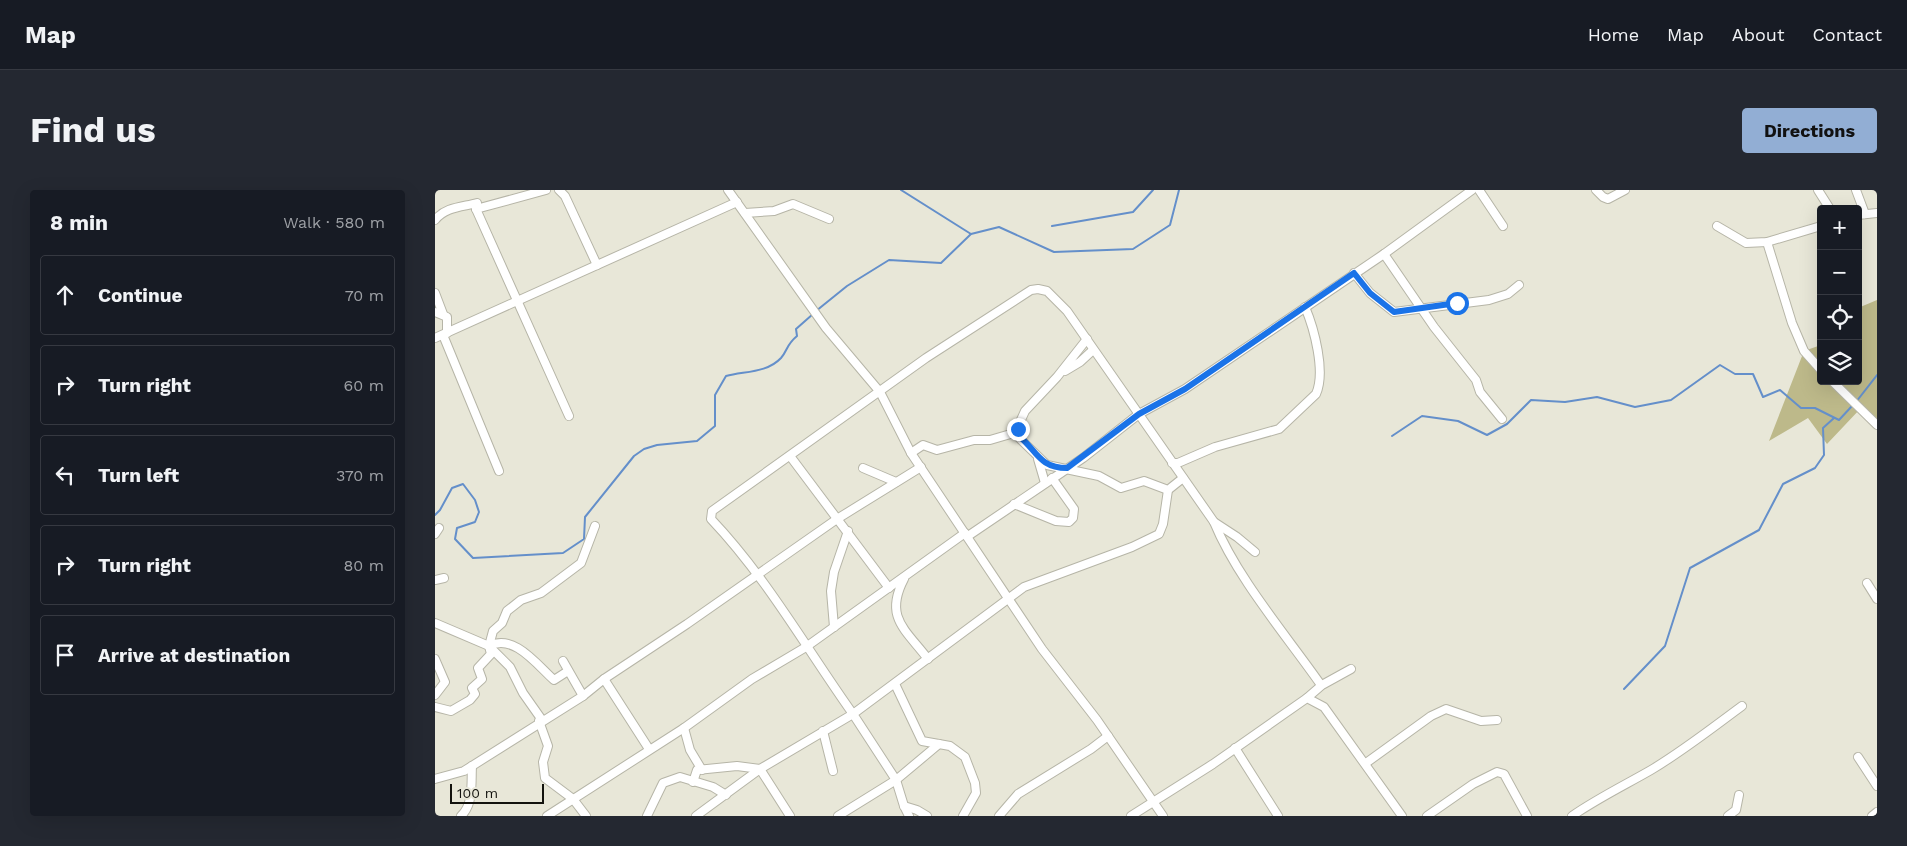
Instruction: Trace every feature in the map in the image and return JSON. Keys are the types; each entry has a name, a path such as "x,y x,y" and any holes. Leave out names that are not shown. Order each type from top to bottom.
{"street":[{"path":"476,209 546,190"},
{"path":"559,190 565,196 597,265"},
{"path":"728,190 826,328 880,392 911,452 1042,649 1107,736 1163,816"},
{"path":"547,816 684,728 752,679 806,647 967,534 1067,468 1139,414 1185,389 1384,254 1472,190"},
{"path":"1479,190 1503,226"},
{"path":"1596,190 1603,197 1609,199 1625,190"},
{"path":"1818,190 1827,205"},
{"path":"1856,190 1860,205"},
{"path":"435,338 737,202"},
{"path":"435,220 445,210 477,203 476,209 519,300 569,416"},
{"path":"745,213 774,211 793,204 829,219"},
{"path":"1862,214 1877,213"},
{"path":"1717,226 1746,242 1767,242 1817,227"},
{"path":"1767,242 1792,323 1803,351 1817,366"},
{"path":"1384,254 1423,310 1476,380 1485,399 1502,419"},
{"path":"1354,273 1370,293 1390,310 1400,312 1489,300 1508,294 1519,285"},
{"path":"909,816 896,780 853,714 758,574 735,544 711,519 711,513 926,358 1031,290 1043,289 1053,296 1087,339 1214,522 1226,547 1250,585 1321,686"},
{"path":"435,293 439,313 447,317 445,334 499,471"},
{"path":"1172,463 1178,464 1215,447 1279,429 1316,394 1319,387 1318,358 1312,325 1305,307"},
{"path":"1015,433 1025,411 1057,377 1087,339"},
{"path":"1057,377 1080,362 1093,350"},
{"path":"1836,385 1877,424"},
{"path":"911,452 923,445 937,450 974,440 990,440 1005,434 1015,433"},
{"path":"1015,433 1049,466 1067,468 1099,476 1121,488 1144,481 1168,490"},
{"path":"791,456 889,588"},
{"path":"1037,456 1045,483"},
{"path":"435,779 464,771 583,696 604,679 837,519 921,467"},
{"path":"863,468 896,482"},
{"path":"1014,504 1056,521 1069,522 1073,518 1074,509 1052,478"},
{"path":"696,816 760,769 853,714 1032,583 1132,547 1159,534 1163,524 1168,490 1183,478"},
{"path":"1214,522 1255,552"},
{"path":"435,708 451,711 470,700 475,694 472,688 482,679 478,668 491,654 489,646 493,631 502,623 507,611 521,600 541,593 581,563 595,526"},
{"path":"834,627 833,582 848,532"},
{"path":"905,577 894,602 897,617 928,659"},
{"path":"435,580 444,578"},
{"path":"1867,583 1877,599"},
{"path":"435,624 489,646 509,667 541,721 549,746 543,762 545,778 573,799 586,816"},
{"path":"489,646 495,643 516,646 553,680 568,670"},
{"path":"435,660 445,682 435,695"},
{"path":"563,661 583,696"},
{"path":"1131,816 1235,748 1307,698 1321,686 1351,669"},
{"path":"604,679 649,749"},
{"path":"895,684 924,742 954,748 965,757 975,783 976,793 963,816"},
{"path":"1307,698 1324,707 1403,816"},
{"path":"1572,816 1615,788 1651,770 1677,754 1742,706"},
{"path":"1366,763 1431,716 1446,709 1481,721 1497,720"},
{"path":"684,728 690,750 703,770"},
{"path":"823,730 833,771"},
{"path":"999,816 1018,794 1091,749 1107,736"},
{"path":"838,816 896,780 939,744"},
{"path":"1235,748 1278,816"},
{"path":"1858,757 1877,786"},
{"path":"461,816 465,812 471,798 471,766"},
{"path":"693,782 697,770 737,766 760,769"},
{"path":"760,769 790,816"},
{"path":"1427,816 1473,784 1497,772 1504,774 1527,816"},
{"path":"647,816 663,783 680,777 713,787 725,795"},
{"path":"1728,816 1736,810 1739,794"},
{"path":"904,806 917,810 927,816"},
{"path":"1872,816 1877,812"}],"shaded area":[{"path":"1877,300 1877,422 1861,408 1827,444 1808,418 1769,441 1804,351 1817,346 1817,385 1862,385 1862,306"}],"waterway":[{"path":"901,190 971,234 999,227 1054,252 1133,249 1170,225 1179,190"},
{"path":"1052,226 1133,212 1153,190"},
{"path":"816,311 847,286 889,260 941,263 971,234"},
{"path":"435,515 440,510 452,488 463,484 475,500 479,512 475,522 457,528 455,539 473,558 563,553 584,539 585,517 634,456 644,449 657,445 697,441 715,426 715,395 726,376 755,371 775,363 797,336 796,329 813,314"},
{"path":"1392,436 1422,416 1458,421 1487,435 1507,424 1531,400 1565,402 1597,397 1635,407 1671,400 1720,365 1735,374 1753,374 1763,397 1780,390 1801,408 1815,408 1839,420 1852,406"},
{"path":"1856,402 1877,375"},
{"path":"1624,689 1665,646 1690,568 1759,530 1783,484 1815,468 1824,455 1823,428 1834,418"}],"route":[{"path":"1018,429 1015,433 1045,464 1067,468 1083,458 1139,414 1185,389 1354,273 1370,293 1394,312 1423,310 1457,303"}]}
